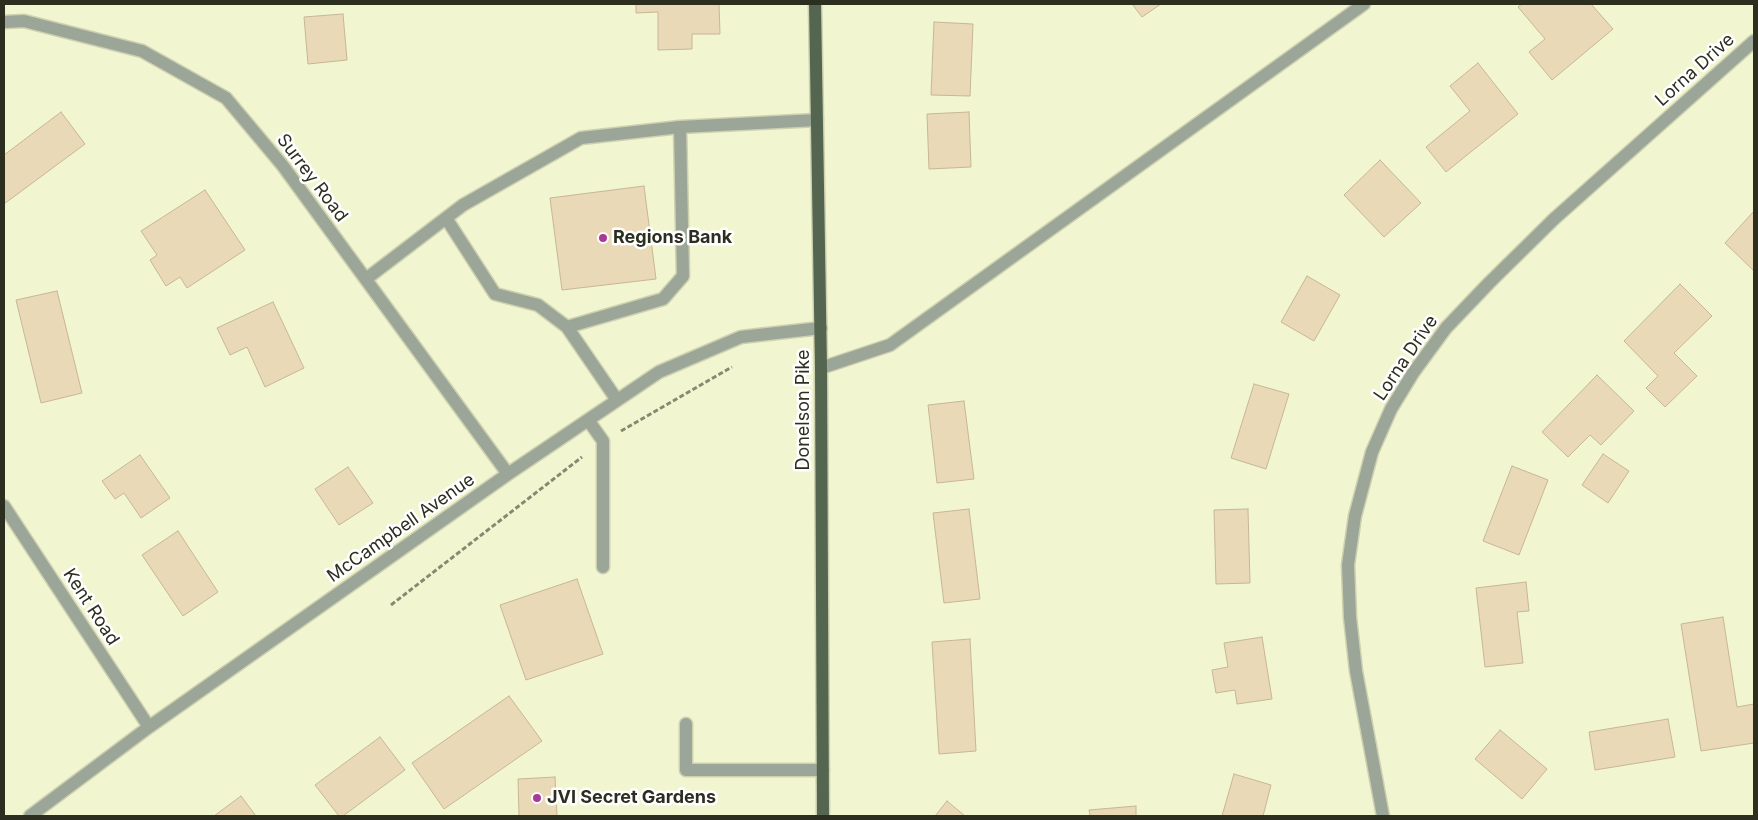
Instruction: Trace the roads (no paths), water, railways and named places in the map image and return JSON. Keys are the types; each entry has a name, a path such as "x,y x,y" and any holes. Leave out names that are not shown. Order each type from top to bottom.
{"main road":[{"name":"Donelson Pike","path":"815,4 821,328 823,816"}],"street":[{"path":"821,368 890,345 1364,4"},
{"name":"Surrey Road","path":"4,22 24,21 142,51 226,98 283,166 508,474"},
{"name":"Lorna Drive","path":"1383,816 1356,671 1350,617 1348,565 1355,516 1372,452 1391,409 1413,373 1446,328 1476,296 1554,219 1754,41"},
{"path":"366,279 463,205 581,138 680,126 817,120"},
{"path":"566,327 663,299 683,276 680,126"},
{"path":"446,218 495,294 538,306 566,327 617,400"},
{"name":"McCampbell Avenue","path":"30,816 149,728 508,474 659,372 741,337 821,328"},
{"path":"588,420 603,442 603,567"},
{"name":"Kent Road","path":"4,506 149,728"},
{"path":"686,724 686,770 823,770"}],"place":[{"name":"Regions Bank","path":"603,238"},
{"name":"JVI Secret Gardens","path":"537,798"}]}
